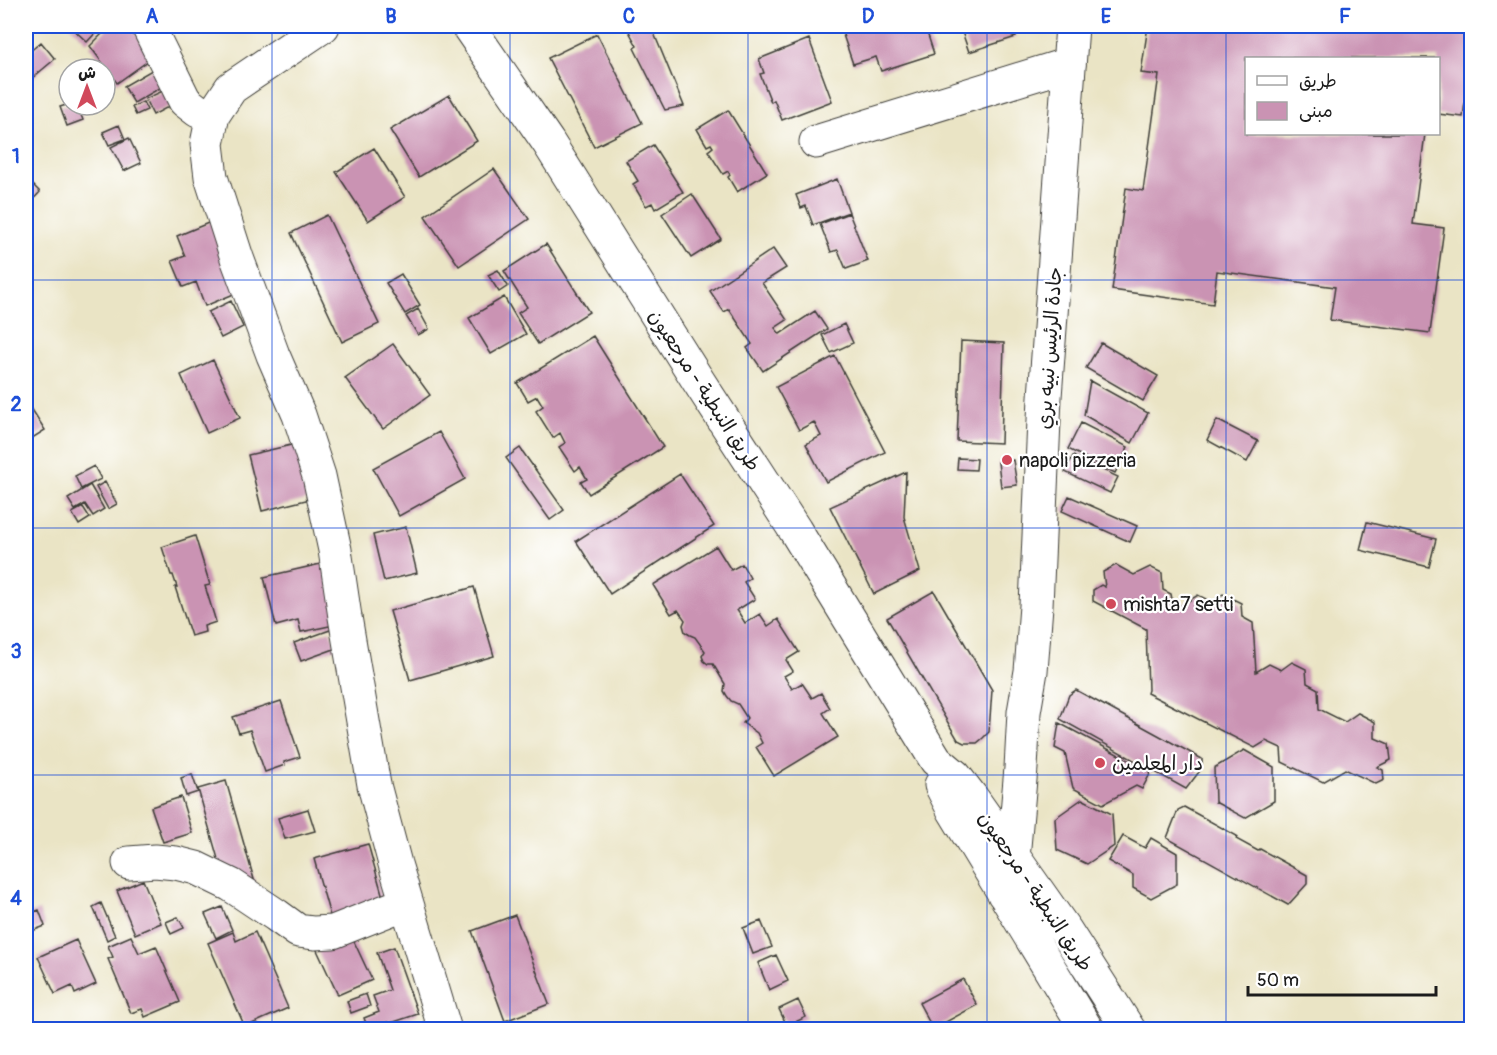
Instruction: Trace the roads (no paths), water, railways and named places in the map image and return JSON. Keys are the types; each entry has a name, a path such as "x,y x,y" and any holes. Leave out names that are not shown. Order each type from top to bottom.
{"main road":[{"path":"148,26 185,101 198,111 213,116"},
{"path":"322,26 231,88 213,116 207,144 211,177 237,258 273,355 299,416 319,476 335,550 374,785 406,903 445,1029"},
{"name":"طريق النبطية - مرجعيون","path":"468,26 548,142 789,520 936,760 942,787 954,811 1016,887 1065,930 1120,1017"},
{"name":"جادة الرئيس نبيه بري","path":"1016,887 1036,835 1038,699 1031,671 1045,397 1072,26"},
{"path":"816,142 1069,64"},
{"path":"129,863 155,861 196,868 231,885 298,931 333,932 406,903"},
{"name":"طريق النبطية - مرجعيون","path":"1016,887 1089,1029"},
{"path":"1089,1029 1120,1017"}],"place":[{"name":"napoli pizzeria","path":"1007,460"},
{"name":"mishta7 setti","path":"1111,604"},
{"name":"دار المعلمين","path":"1100,763"}]}
